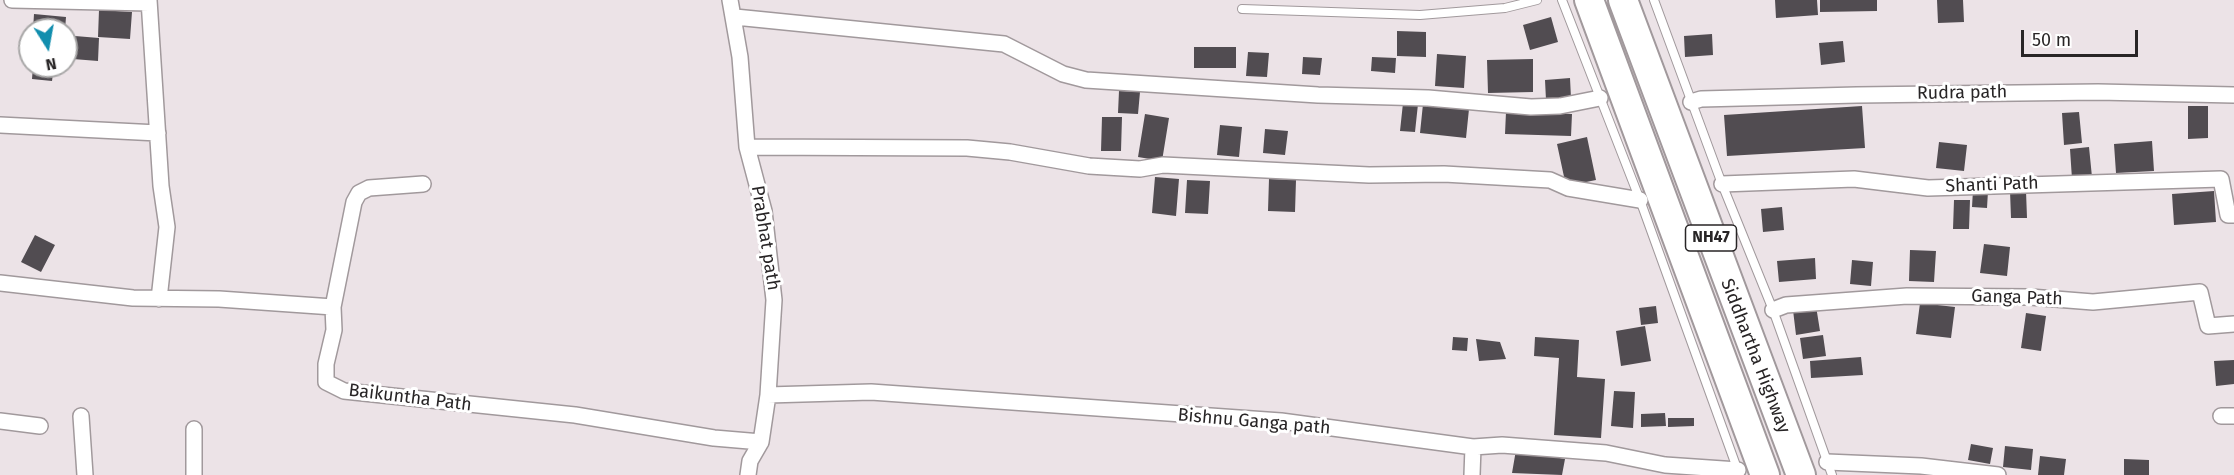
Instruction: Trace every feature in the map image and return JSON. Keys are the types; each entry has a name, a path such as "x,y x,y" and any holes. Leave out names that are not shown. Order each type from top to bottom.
{"highway":[{"name":"Siddhartha Highway","path":"1589,0 1748,473"},
{"name":"Siddhartha Highway","path":"1623,0 1801,475"}],"street":[{"path":"12,0 149,1 161,186 166,227 159,299"},
{"name":"Prabhat path","path":"730,0 735,17 747,147 764,211 774,300 768,395 761,442 750,461 748,475"},
{"path":"735,17 1005,44 1063,74 1086,80 1318,95 1428,98 1504,106 1560,106 1600,98"},
{"name":"Rudra path","path":"1691,102 1701,99 1823,95 2098,92 2234,95"},
{"path":"0,124 158,133"},
{"path":"747,147 967,148 1010,152 1089,166 1140,169 1163,165 1369,175 1444,174 1550,180 1568,188 1640,200"},
{"name":"Shanti Path","path":"1722,184 1854,179 1928,188 2221,179 2228,215 2234,215"},
{"path":"0,283 74,293 159,299 219,298 333,307 354,202 359,193 369,188 423,184"},
{"name":"Ganga Path","path":"1773,310 1786,304 1907,296 2030,297 2093,302 2200,292 2208,326 2234,324"},
{"name":"Baikuntha Path","path":"333,307 334,330 326,364 326,382 344,391 575,415 714,438 761,442"},
{"name":"Bishnu Ganga path","path":"768,395 871,392 1281,421 1473,447 1502,445 1606,453 1665,465 1748,473"},
{"path":"81,416 85,475"},
{"path":"0,421 40,426"},
{"path":"194,429 194,475"},
{"path":"1472,475 1473,447"},
{"path":"1829,469 1921,466 1998,475"}],"lane":[{"path":"1242,9 1420,15 1505,8 1537,0"},
{"path":"1562,0 1748,473"},
{"path":"1654,0 1722,184 1773,310 1829,469"}],"building":[{"path":"1775,0 1817,0 1818,15 1776,18"},
{"path":"1820,0 1877,0 1877,11 1820,12"},
{"path":"1937,0 1963,0 1964,22 1938,23"},
{"path":"99,10 132,12 130,39 98,37"},
{"path":"34,14 66,17 66,18 34,18"},
{"path":"1551,17 1558,42 1530,50 1523,25"},
{"path":"1397,31 1426,32 1426,57 1397,56"},
{"path":"1712,34 1713,55 1685,57 1684,36"},
{"path":"78,36 99,38 98,61 78,59"},
{"path":"1843,41 1845,62 1821,65 1819,43"},
{"path":"1194,47 1236,47 1236,68 1194,68"},
{"path":"1248,52 1269,53 1267,77 1246,76"},
{"path":"1437,54 1466,56 1464,88 1435,86"},
{"path":"1303,57 1322,58 1320,75 1302,74"},
{"path":"1372,57 1396,58 1395,73 1371,71"},
{"path":"1533,59 1533,92 1488,93 1487,60"},
{"path":"32,78 52,78 52,81"},
{"path":"1570,78 1571,98 1546,100 1545,80"},
{"path":"1119,91 1140,92 1138,114 1118,113"},
{"path":"1403,103 1418,104 1415,132 1400,131"},
{"path":"1423,104 1469,109 1466,138 1420,133"},
{"path":"1862,106 1865,148 1727,156 1724,115"},
{"path":"2188,106 2208,106 2208,138 2188,139"},
{"path":"1506,112 1572,114 1571,136 1505,134"},
{"path":"2079,112 2082,143 2064,145 2062,113"},
{"path":"1145,114 1169,118 1162,161 1138,157"},
{"path":"1102,117 1122,117 1121,151 1101,151"},
{"path":"1220,125 1242,127 1239,157 1217,155"},
{"path":"1265,129 1288,131 1285,155 1263,153"},
{"path":"1587,137 1596,180 1566,186 1557,144"},
{"path":"2152,141 2154,171 2116,173 2114,144"},
{"path":"1939,142 1967,145 1964,171 1936,168"},
{"path":"2089,147 2092,177 2072,179 2070,149"},
{"path":"1155,177 1179,179 1176,216 1152,213"},
{"path":"1269,179 1296,180 1295,212 1268,211"},
{"path":"1187,180 1210,181 1208,214 1185,213"},
{"path":"1973,190 1988,191 1987,208 1972,207"},
{"path":"2010,191 2026,191 2027,218 2011,218"},
{"path":"2214,191 2216,222 2174,225 2172,194"},
{"path":"1954,200 1970,200 1969,229 1953,229"},
{"path":"1782,207 1784,230 1763,232 1761,209"},
{"path":"35,235 55,245 41,272 21,262"},
{"path":"1984,244 2010,247 2007,276 1980,273"},
{"path":"1910,250 1936,251 1934,282 1909,281"},
{"path":"1815,258 1816,279 1779,282 1777,261"},
{"path":"1852,260 1873,262 1871,286 1850,284"},
{"path":"1920,303 1955,307 1951,338 1916,334"},
{"path":"1656,306 1658,323 1641,325 1639,308"},
{"path":"1816,306 1820,331 1796,335 1793,310"},
{"path":"2026,313 2046,316 2041,351 2021,348"},
{"path":"1645,326 1651,361 1621,366 1616,331"},
{"path":"1823,335 1826,356 1803,359 1800,338"},
{"path":"1453,337 1468,338 1467,351 1452,350"},
{"path":"1535,337 1579,340 1577,377 1605,379 1601,438 1554,435 1559,358 1534,356"},
{"path":"1476,339 1500,342 1506,359 1479,361"},
{"path":"1861,357 1863,375 1811,378 1810,361"},
{"path":"2234,360 2234,384 2216,386 2214,361"},
{"path":"1614,391 1635,392 1633,428 1611,426"},
{"path":"1665,413 1666,426 1641,427 1641,414"},
{"path":"1668,418 1694,418 1694,426 1668,427"},
{"path":"1971,444 1993,448 1990,464 1968,460"},
{"path":"2005,446 2033,449 2031,470 2003,467"},
{"path":"1516,450 1565,459 1562,475 1512,473"},
{"path":"2040,456 2066,459 2064,475 2038,475"},
{"path":"2124,459 2149,460 2149,475 2124,475"}]}
